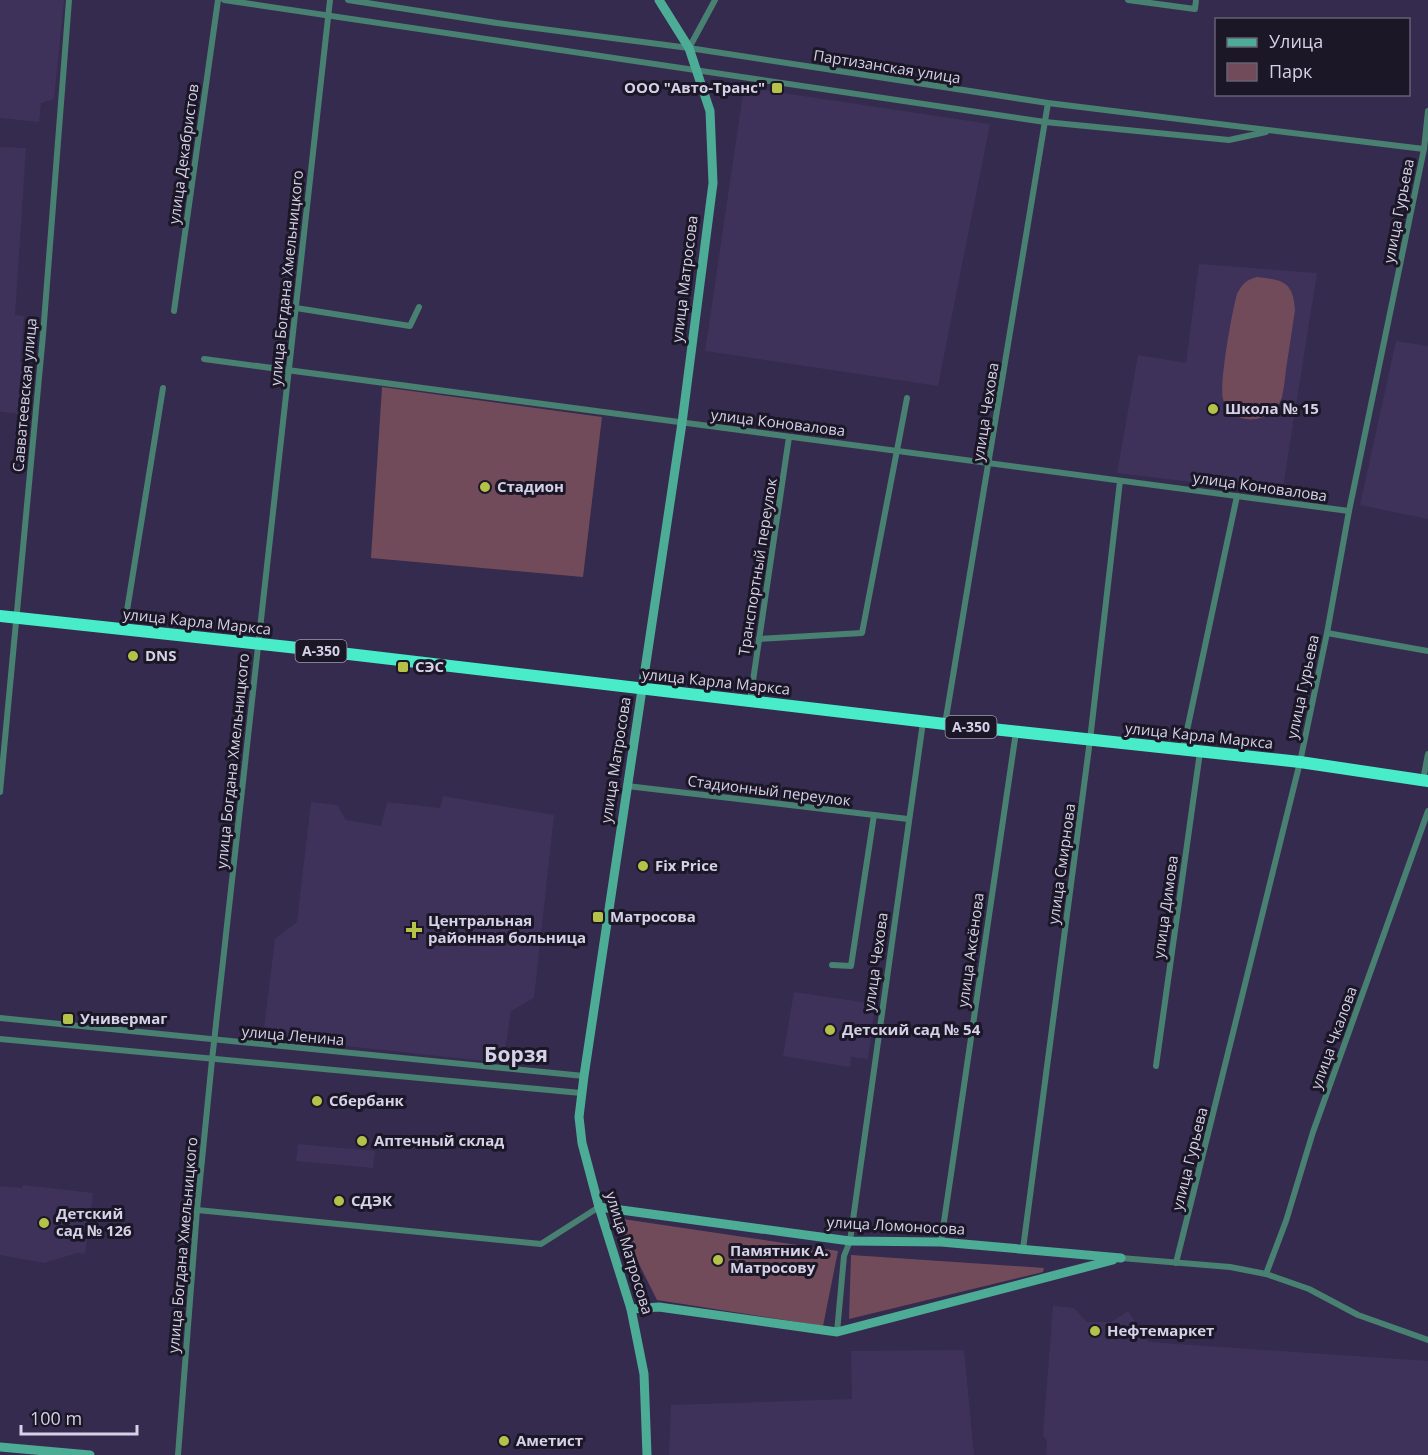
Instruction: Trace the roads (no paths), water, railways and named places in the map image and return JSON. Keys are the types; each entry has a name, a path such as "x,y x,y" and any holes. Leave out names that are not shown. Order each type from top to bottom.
{"highway":[{"name":"улица Карла Маркса","path":"0,616 922,722 1300,762 1426,781"}],"street":[{"name":"Савватеевская улица","path":"0,792 44,323 69,0"},
{"name":"улица Декабристов","path":"174,311 218,0"},
{"path":"224,0 1045,122 1228,140 1272,131"},
{"name":"улица Богдана Хмельницкого","path":"178,1455 197,1210 212,1060 330,0"},
{"name":"Партизанская улица","path":"348,0 496,23 689,48 1048,103 1424,149"},
{"name":"улица Матросова","path":"646,1455 644,1374 631,1309 599,1207 582,1143 579,1117 682,423 713,183 710,111 689,48 659,0"},
{"path":"689,48 715,0"},
{"path":"1128,0 1195,9 1196,0"},
{"name":"улица Чехова","path":"945,724 990,464 1048,103"},
{"name":"улица Гурьева","path":"1176,1263 1300,762 1424,149 1428,111"},
{"path":"296,308 410,326 419,307"},
{"name":"улица Коновалова","path":"204,359 1349,511"},
{"path":"124,629 163,388"},
{"path":"759,639 861,633 907,398"},
{"name":"Транспортный переулок","path":"750,701 789,437"},
{"name":"улица Смирнова","path":"1023,1249 1090,740 1120,481"},
{"path":"1183,750 1237,496"},
{"path":"1327,633 1428,651"},
{"name":"улица Чехова","path":"837,1332 844,1256 850,1241 922,722"},
{"name":"улица Аксёнова","path":"941,1242 1016,732"},
{"name":"улица Димова","path":"1156,1066 1200,752"},
{"path":"1426,781 1428,754"},
{"name":"Стадионный переулок","path":"627,786 908,819"},
{"name":"улица Чкалова","path":"1266,1274 1286,1221 1313,1132 1428,811"},
{"name":"улица Чехова","path":"832,965 851,966 874,815"},
{"name":"улица Ленина","path":"0,1018 584,1076"},
{"name":"улица Ленина","path":"0,1039 581,1094"},
{"path":"197,1210 541,1244 599,1207"},
{"name":"улица Ломоносова","path":"599,1207 850,1241 941,1242 1230,1268 1266,1274 1309,1289 1358,1315 1428,1340"},
{"name":"улица Ломоносова","path":"631,1309 659,1307 837,1332 1121,1258"},
{"path":"0,1447 90,1455"}],"place":[{"name":"ООО \"Авто-Транс\"","path":"777,88"},
{"name":"Школа № 15","path":"1213,409"},
{"name":"Стадион","path":"485,487"},
{"name":"DNS","path":"133,656"},
{"name":"СЭС","path":"403,667"},
{"name":"Fix Price","path":"643,866"},
{"name":"Матросова","path":"598,917"},
{"name":"Центральная районная больница","path":"414,930"},
{"name":"Универмаг","path":"68,1019"},
{"name":"Детский сад № 54","path":"830,1030"},
{"name":"Сбербанк","path":"317,1101"},
{"name":"Аптечный склад","path":"362,1141"},
{"name":"СДЭК","path":"339,1201"},
{"name":"Детский сад № 126","path":"44,1223"},
{"name":"Памятник А. Матросову","path":"718,1260"},
{"name":"Нефтемаркет","path":"1095,1331"},
{"name":"Аметист","path":"504,1441"}],"district":[{"name":"Борзя","path":"516,1055"}]}
